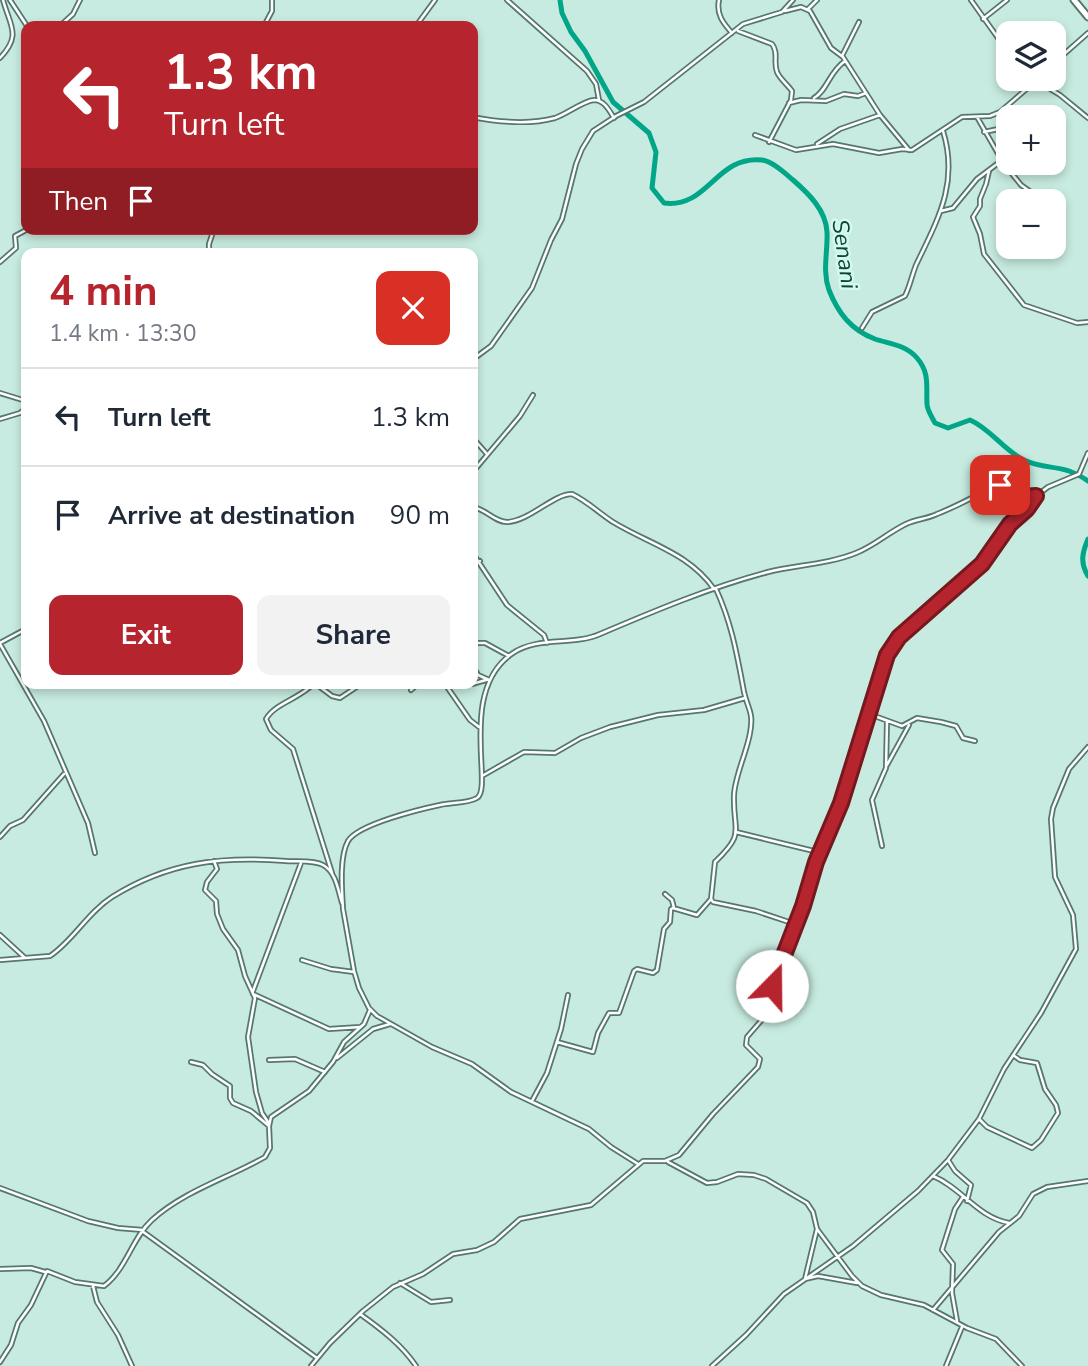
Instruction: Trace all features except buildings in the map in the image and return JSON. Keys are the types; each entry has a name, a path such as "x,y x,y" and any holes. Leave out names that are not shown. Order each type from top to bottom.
{"main road":[{"path":"1074,0 1088,17"}],"street":[{"path":"0,58 12,44 14,37 3,0"},
{"path":"10,0 24,21"},
{"path":"65,21 73,14 80,0"},
{"path":"266,21 271,10 271,0"},
{"path":"420,21 435,0"},
{"path":"507,0 587,71 596,84 599,100"},
{"path":"719,0 720,18 734,32 767,41 775,47 776,68 793,94 769,142"},
{"path":"782,12 793,0"},
{"path":"799,0 817,19 831,48 842,56 880,115 909,150"},
{"path":"478,356 491,346 532,288 562,219 582,149 593,131 644,102 748,21 806,8 817,0"},
{"path":"971,0 996,34"},
{"path":"983,19 1007,0"},
{"path":"842,56 859,22"},
{"path":"1066,50 1088,33"},
{"path":"811,100 822,93 831,74 845,61"},
{"path":"755,135 796,150 834,144 879,153 909,150 915,149 962,117 977,117 1000,111 1024,91"},
{"path":"1054,91 1088,118"},
{"path":"789,103 826,101 844,94 859,96 866,93"},
{"path":"478,118 503,122 550,119 575,110 588,101 599,100 607,106 614,118"},
{"path":"813,146 840,130 880,115"},
{"path":"977,117 996,151"},
{"path":"984,132 996,130"},
{"path":"862,328 872,312 905,296 941,211 950,166 943,131"},
{"path":"941,211 953,208 977,179 996,165"},
{"path":"989,171 980,206 973,216 987,258 1024,304 1077,323 1088,322"},
{"path":"1014,175 1028,189"},
{"path":"0,262 16,248 15,236 21,233"},
{"path":"0,393 21,399"},
{"path":"478,465 520,416 533,396"},
{"path":"0,419 21,411"},
{"path":"478,444 486,454"},
{"path":"665,1161 679,1155 758,1067 760,1059 745,1042 767,1014 775,975 784,957 819,853 841,803 887,655 899,637 971,575 992,552 1010,524 1027,509 1036,496 1048,487 1076,477 1088,453"},
{"path":"343,909 342,877 345,848 349,839 373,826 400,817 432,807 476,799 483,789 480,727 482,699 487,680 516,650 591,637 642,615 766,573 857,553 905,524 933,516 998,485 1023,497 1036,496"},
{"path":"478,508 498,520 508,522 546,507 562,495 572,494 613,522 676,553 698,569 716,589 739,658 751,724 734,795 736,832 727,852 715,862 711,899 699,914 674,908"},
{"path":"478,559 507,605 544,635 547,643"},
{"path":"21,632 0,643 21,680"},
{"path":"478,643 485,643 509,656"},
{"path":"478,675 487,680"},
{"path":"478,682 487,680"},
{"path":"26,689 44,721 88,824 95,853"},
{"path":"269,1124 274,1114 303,1097 335,1059 344,1042 369,1016 369,1008 354,972 343,909 293,749 271,730 266,719 271,712 309,689"},
{"path":"322,689 341,698 354,689"},
{"path":"448,689 470,720 480,727"},
{"path":"482,776 524,752 555,753 581,738 610,727 658,715 704,710 746,698"},
{"path":"870,714 902,726 921,718 941,722 957,727 963,738 975,741"},
{"path":"886,768 887,721"},
{"path":"882,846 872,800 909,722"},
{"path":"712,1366 785,1294 900,1208 948,1160 979,1119 1013,1055 1041,1013 1076,949 1073,915 1055,877 1051,819 1069,769 1088,747"},
{"path":"0,837 10,826 23,820 65,773"},
{"path":"736,832 819,853"},
{"path":"0,960 50,956 102,904 140,881 165,870 214,861 245,859 319,863 332,873"},
{"path":"0,1269 50,1270 75,1282 104,1286 143,1230 155,1218 181,1200 265,1157 270,1148 269,1124 258,1102 248,1037 254,1005 253,993 238,950 220,923 216,901 205,890 207,882 217,869 214,861"},
{"path":"253,993 301,863"},
{"path":"665,894 672,900 674,908"},
{"path":"711,899 713,902 756,911 795,924"},
{"path":"557,1042 593,1052 598,1033 609,1013 619,1013 634,971 637,969 653,973 657,970 664,929 670,923 671,909 674,908"},
{"path":"0,935 24,957"},
{"path":"302,960 331,969 354,972"},
{"path":"253,993 329,1029 360,1027"},
{"path":"532,1101 547,1073 568,995"},
{"path":"369,1008 390,1024 472,1065 511,1092 589,1129 638,1164"},
{"path":"335,1059 373,1030 390,1024"},
{"path":"979,1119 983,1125 1032,1148 1041,1140 1058,1113 1045,1090 1037,1063 1020,1060 1013,1055"},
{"path":"269,1060 295,1059 325,1072"},
{"path":"191,1062 205,1066 230,1086 233,1103 251,1111 269,1124"},
{"path":"311,1366 360,1314 400,1283 423,1274 453,1254 477,1250 494,1242 520,1219 591,1205 628,1176 638,1164 649,1160 665,1161 707,1183 745,1173 766,1179 807,1203 813,1212 817,1229 805,1279"},
{"path":"948,1160 955,1171 971,1185 967,1201"},
{"path":"932,1176 950,1185 967,1201 991,1217 1009,1223"},
{"path":"933,1310 999,1232 1019,1216 1034,1194 1041,1189 1088,1181"},
{"path":"0,1188 88,1221 143,1230 317,1358"},
{"path":"957,1322 952,1262 942,1249 955,1209 963,1197"},
{"path":"817,1229 857,1283"},
{"path":"0,1363 46,1272"},
{"path":"805,1279 818,1276 857,1283 881,1295 907,1300 933,1310 962,1326 999,1341 1022,1366"},
{"path":"400,1283 431,1302 450,1300"},
{"path":"93,1286 97,1302 118,1335 132,1366"},
{"path":"360,1314 376,1324 408,1354 416,1366"},
{"path":"946,1366 962,1326"}],"waterway":[{"name":"Senani","path":"560,0 562,13 571,32 585,51 613,102 649,133 656,152 652,188 664,203 679,203 691,198 733,165 762,160 774,165 804,191 823,216 827,232 827,283 837,306 846,320 859,331 903,348 917,358 926,374 927,406 935,423 948,428 970,420 1024,460 1063,469 1088,481"},
{"name":"Senani","path":"1088,539 1083,558 1088,576"}],"route":[{"path":"772,986 803,906 816,862 841,803 887,655 899,637 917,619 982,564 1010,524 1027,509 1036,496 1023,497 1000,485"}]}
